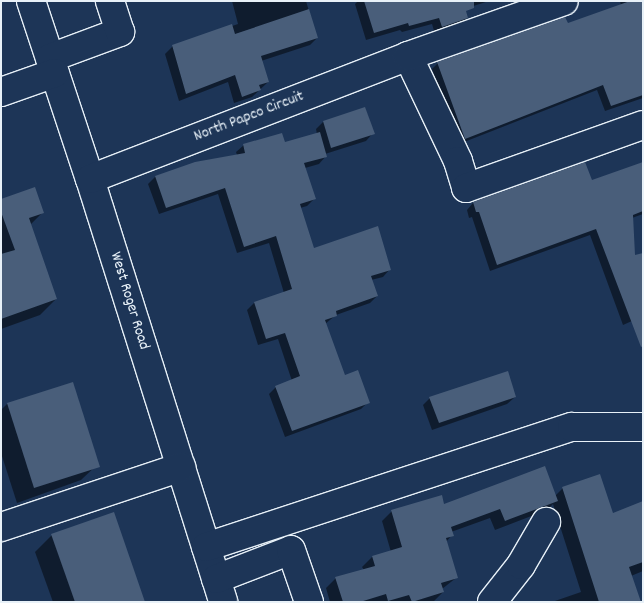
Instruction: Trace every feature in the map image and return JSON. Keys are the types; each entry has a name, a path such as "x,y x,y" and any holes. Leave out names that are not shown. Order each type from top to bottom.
{"street":[{"name":"West Roger Road","path":"31,1 90,178 220,590"},
{"path":"1,92 120,32 110,1"},
{"name":"North Papco Circuit","path":"90,178 408,56 564,1"},
{"path":"408,56 458,161 466,188 643,125"},
{"path":"206,547 572,427 643,427"},
{"path":"1,527 181,467"},
{"path":"492,602 521,565 546,522"},
{"path":"220,590 292,550 309,602"}],"building":[{"path":"364,1 474,1 474,8 466,11 468,18 442,27 439,18 409,26 408,23 374,33"},
{"path":"630,1 643,1 643,95 611,106 603,85 465,139 437,62 565,17 568,23"},
{"path":"309,9 318,38 261,56 269,82 259,85 261,90 242,97 235,75 186,94 172,45 232,24 235,34"},
{"path":"365,107 375,134 331,148 323,121"},
{"path":"320,132 327,157 304,163 316,199 300,204 314,248 378,226 391,270 371,276 378,296 336,311 337,316 325,320 345,375 358,370 370,403 292,431 275,386 300,376 285,333 266,339 254,302 292,289 276,236 244,247 225,188 166,208 155,176 195,162 245,153 243,144 282,133 285,142"},
{"path":"585,162 592,180 643,162 643,211 633,215 635,255 643,253 643,346 641,347 596,229 497,265 479,212 476,212 473,202"},
{"path":"35,187 44,213 29,218 57,299 1,319 1,254 15,250 1,212 1,199"},
{"path":"508,371 516,397 439,423 429,397"},
{"path":"73,382 100,467 34,488 7,403"},
{"path":"545,466 558,501 505,521 500,509 451,527 454,536 446,538 458,578 441,583 444,592 412,602 409,595 388,601 386,594 360,602 343,602 335,577 375,566 372,556 402,547 391,510 442,495 444,504"},
{"path":"600,474 613,513 643,501 643,562 629,567 641,602 599,602 562,487"},
{"path":"114,512 145,602 75,602 51,534"}]}
